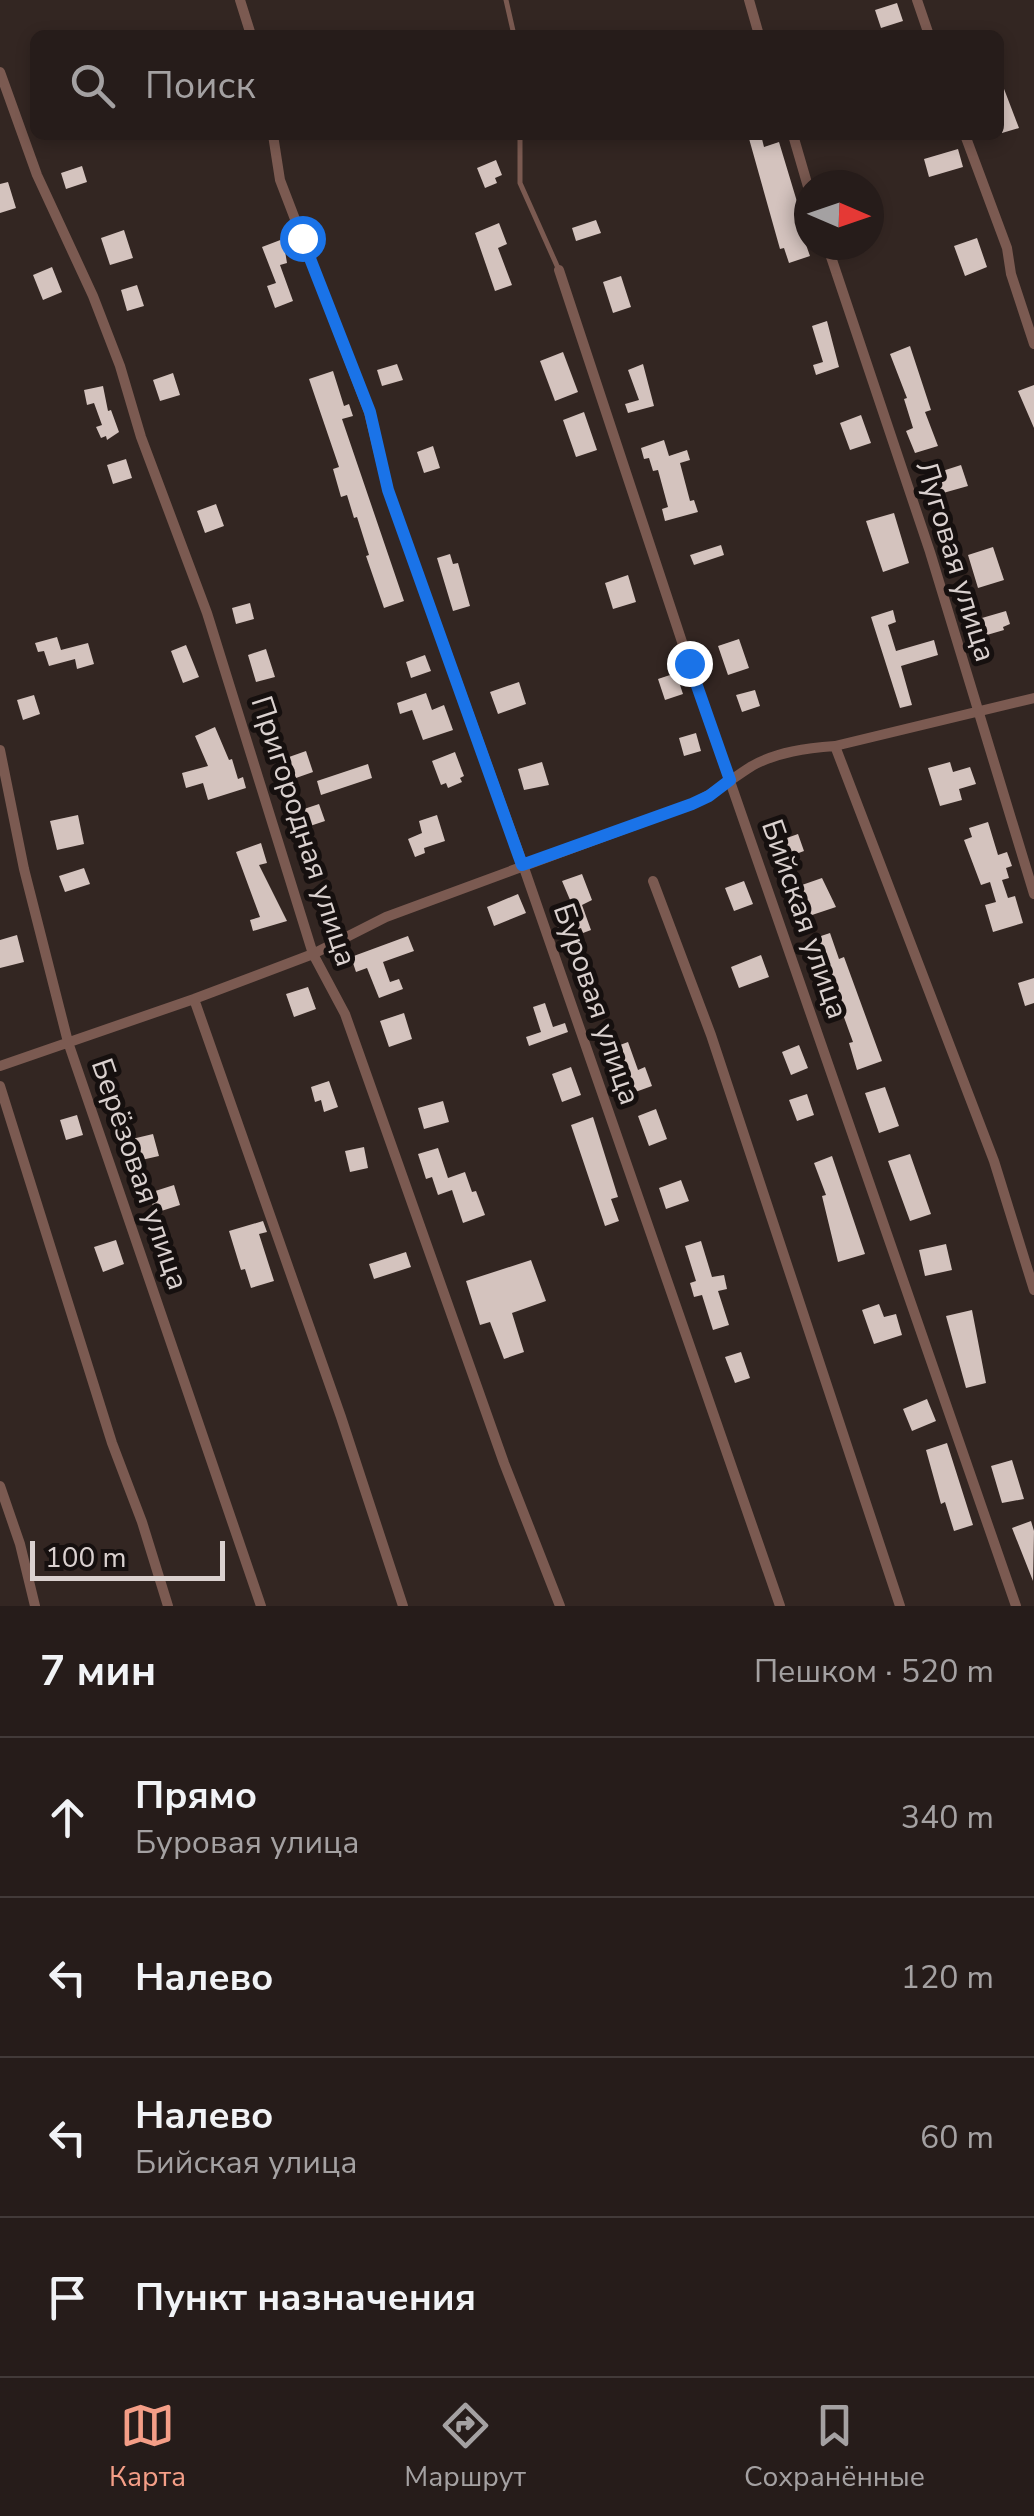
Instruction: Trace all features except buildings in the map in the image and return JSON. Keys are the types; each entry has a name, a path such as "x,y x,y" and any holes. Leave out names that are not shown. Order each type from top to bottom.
{"street":[{"path":"240,0 249,30"},
{"path":"748,0 757,30"},
{"path":"917,0 927,30"},
{"name":"Пригородная улица","path":"0,72 36,175 93,296 120,366 153,474 207,613 313,954 345,1014 491,1426 560,1606"},
{"name":"Буровая улица","path":"274,140 280,180 370,412 388,490 780,1606"},
{"path":"794,140 803,170"},
{"path":"967,140 1007,248 1010,274 1034,344"},
{"name":"Луговая улица","path":"832,260 930,552 1034,894"},
{"name":"Бийская улица","path":"559,270 730,780 1016,1606"},
{"path":"0,1066 313,954 386,917 692,804 755,764 780,755 804,748 835,746 1034,698"},
{"path":"835,746 994,1161 1034,1290"},
{"name":"Берёзовая улица","path":"0,750 24,869 68,1042 261,1606"},
{"path":"654,880 717,1054 900,1606"},
{"path":"194,999 341,1416 402,1606"},
{"path":"0,1086 106,1424 168,1606"},
{"path":"0,1486 20,1544 34,1606"}],"lane":[{"path":"506,0 513,30"},
{"name":"Бийская улица","path":"520,140 520,182 559,270"}],"route":[{"path":"302,238 370,412 388,490 522,865 692,804 730,780 689,663"}]}
